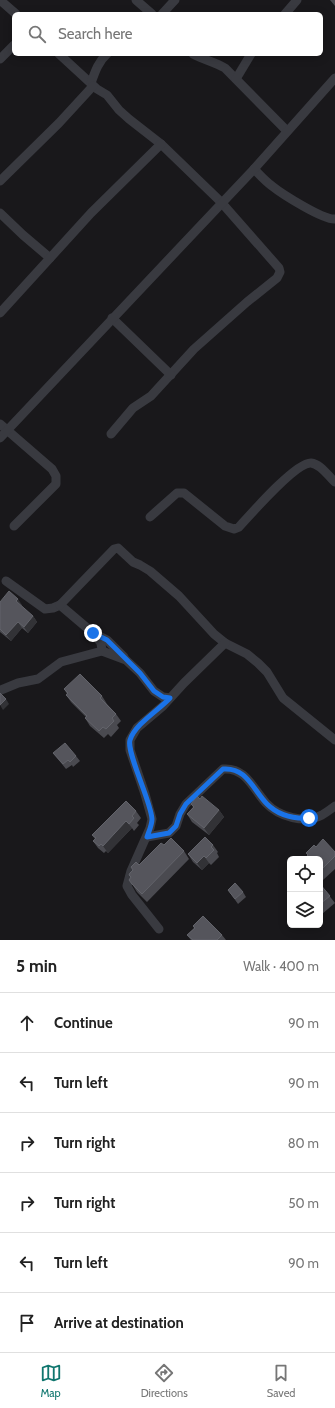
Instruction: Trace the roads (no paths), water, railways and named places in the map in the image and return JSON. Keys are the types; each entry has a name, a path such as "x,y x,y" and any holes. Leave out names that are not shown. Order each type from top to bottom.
{"street":[{"path":"0,0 14,12"},
{"path":"136,0 150,12"},
{"path":"164,12 176,0"},
{"path":"287,12 297,0"},
{"path":"0,59 12,47"},
{"path":"61,56 111,99 129,120 161,144 222,202 279,268 280,272 277,278 247,302 194,349 151,396 133,408 111,434"},
{"path":"0,181 59,123 92,84 97,66 106,56"},
{"path":"197,56 208,62 219,64 225,68 287,131"},
{"path":"236,79 251,56"},
{"path":"0,438 254,169 335,78"},
{"path":"0,313 91,213 161,144"},
{"path":"254,169 272,186 289,198 320,215 335,219"},
{"path":"0,213 50,258"},
{"path":"112,318 171,375"},
{"path":"0,424 52,469 57,481 14,526"},
{"path":"150,517 176,493 180,492 184,493 225,526 234,529 239,527 277,487 299,468 306,464 312,463 319,466 335,482"},
{"path":"6,581 45,609 53,608 60,605 114,549 118,548 179,596 214,634 225,643 247,654 258,663 267,672 283,698 335,740"},
{"path":"60,605 93,633 101,643 102,652"},
{"path":"93,633 107,640 140,673 154,691 163,697 170,698"},
{"path":"159,929 132,895 127,886 131,871 147,837 152,819 130,750 130,740 137,728 163,706 225,643"},
{"path":"1,690 18,683 38,679 61,662 102,652 126,660"},
{"path":"147,837 169,833 176,826 180,814 186,804 223,769 230,768 247,778 266,803 275,811 286,816 298,819 322,815 335,806"}]}
